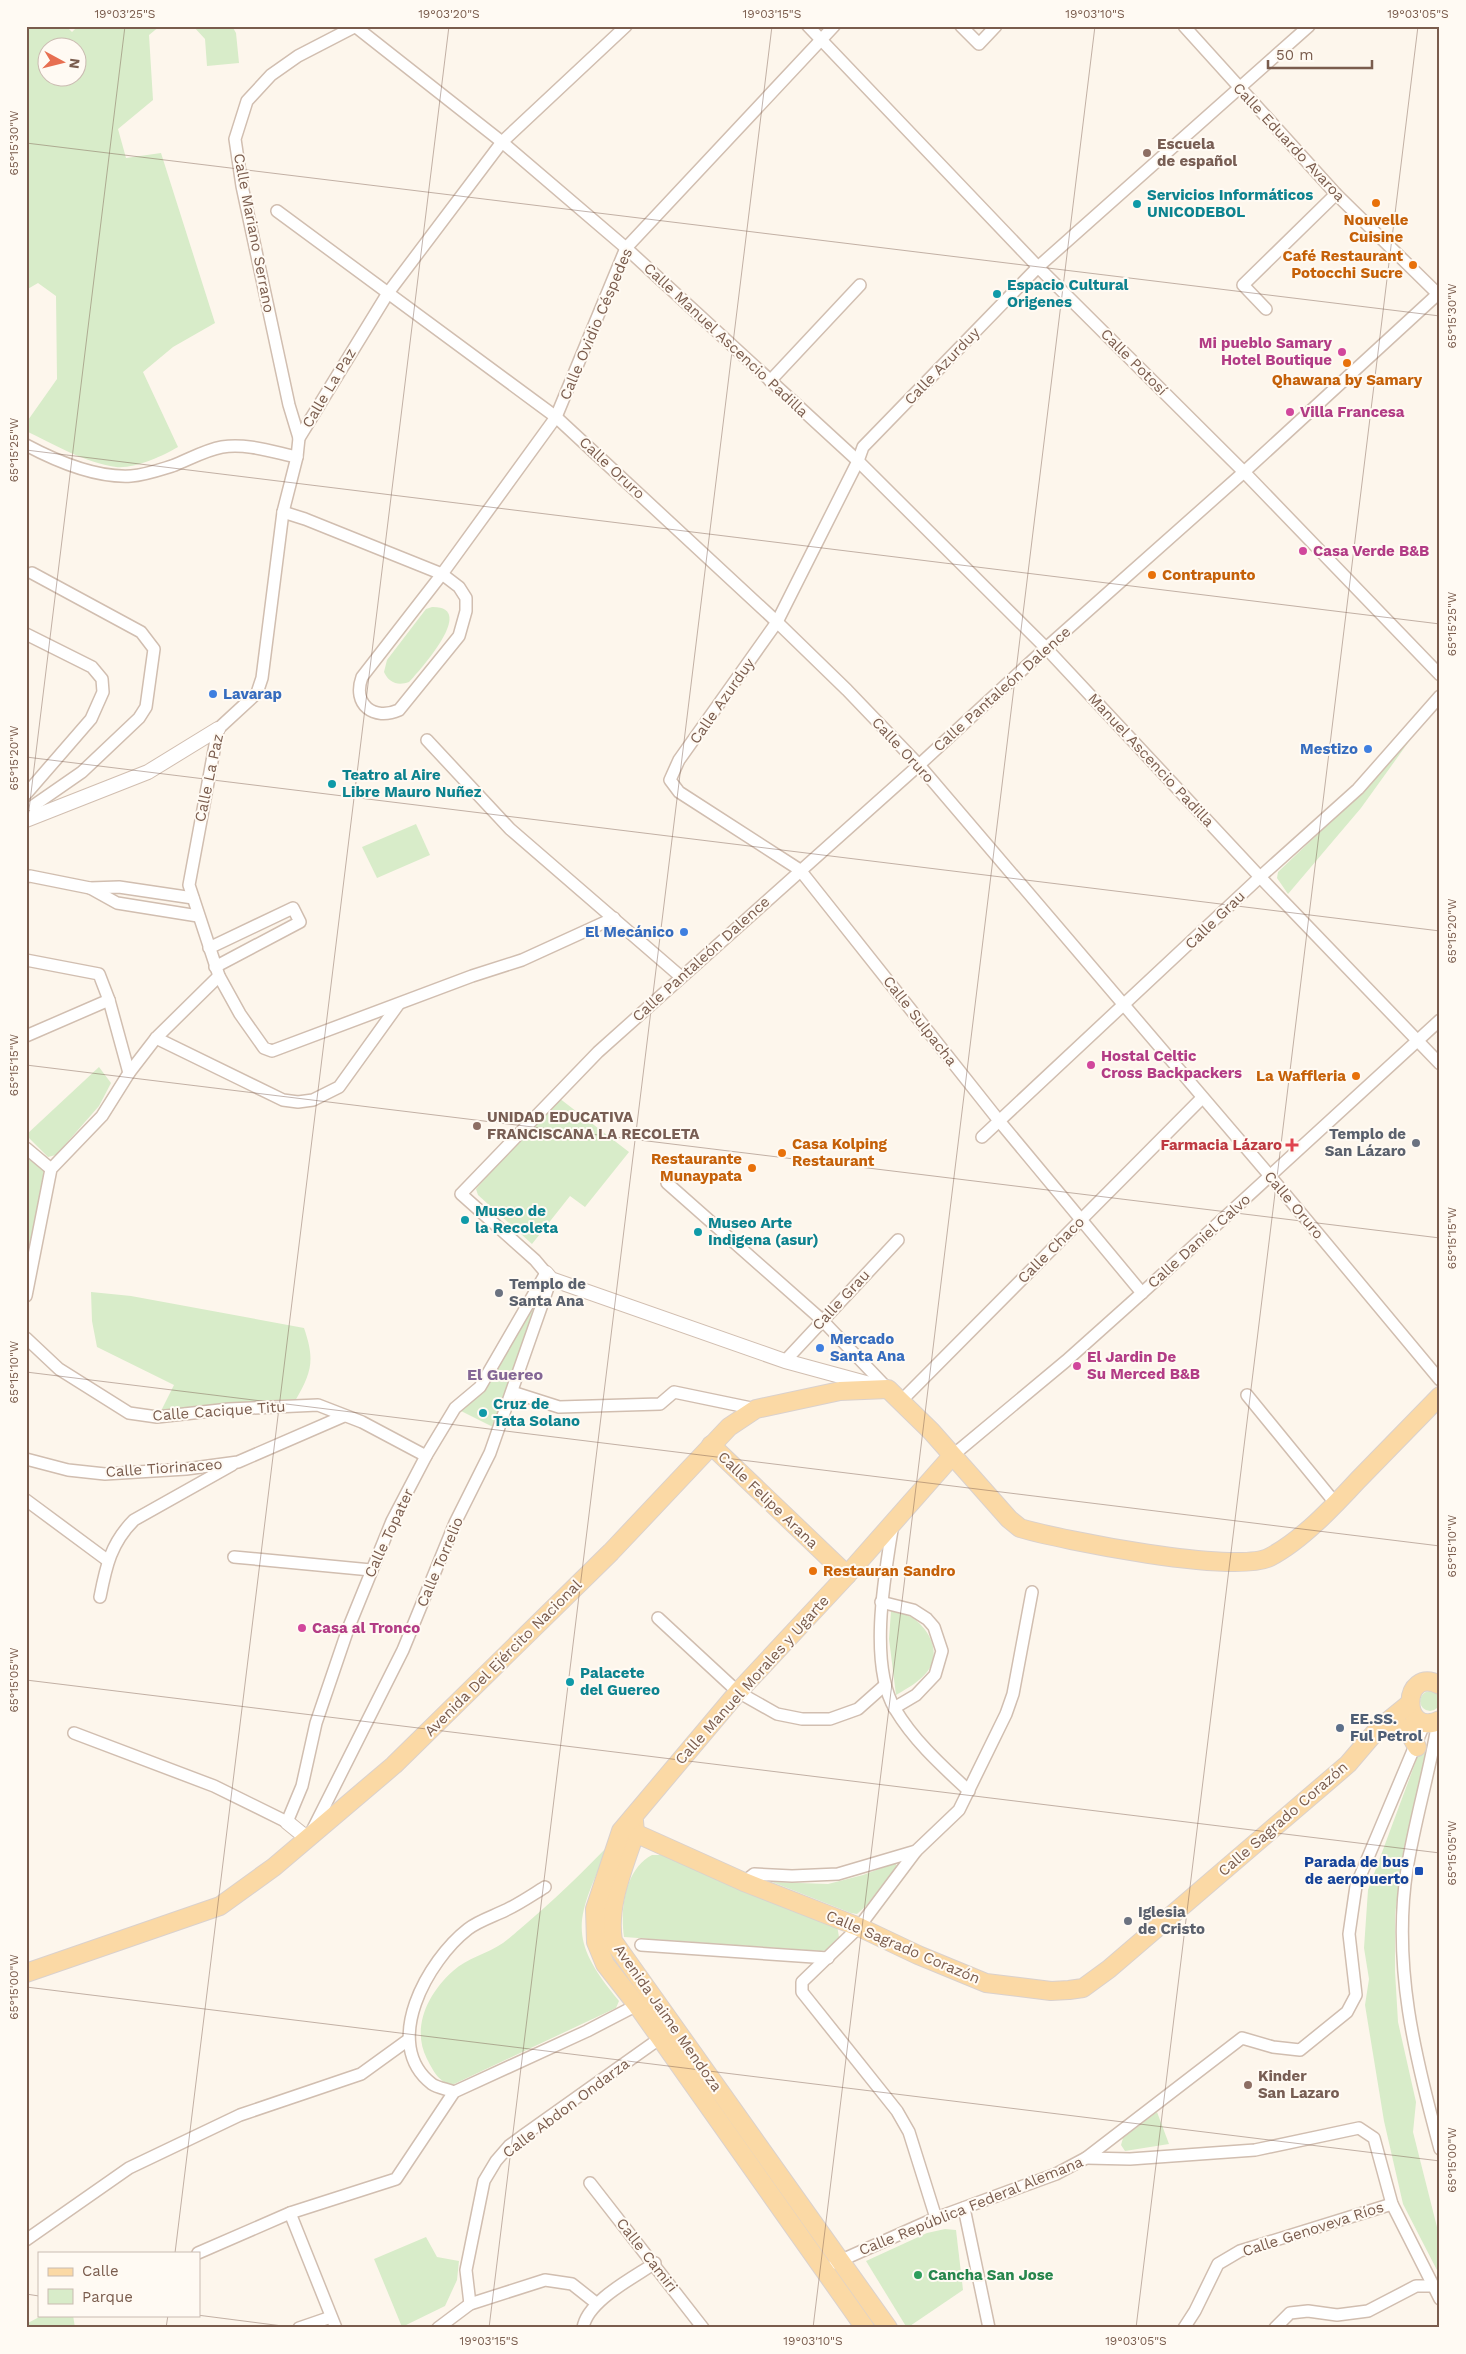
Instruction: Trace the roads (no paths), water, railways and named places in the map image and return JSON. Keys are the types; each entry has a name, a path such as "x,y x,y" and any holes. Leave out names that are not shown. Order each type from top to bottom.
{"main road":[{"name":"Avenida Del Ejército Nacional","path":"26,1973 220,1906 274,1867 394,1765 610,1552 729,1427 756,1410 840,1391 894,1395"},
{"path":"894,1395 1009,1519 1020,1528 1180,1559 1252,1562 1269,1558 1306,1531 1336,1504 1440,1396"},
{"name":"Calle Felipe Arana","path":"710,1445 847,1575"},
{"name":"Calle Manuel Morales y Ugarte","path":"634,1824 738,1692 847,1575 952,1456"},
{"name":"Calle Sagrado Corazón","path":"634,1824 744,1882 859,1927 918,1955 986,1983 1051,1991 1083,1988 1109,1969 1348,1764 1386,1723 1409,1704 1410,1697 1416,1686 1429,1682 1440,1685"},
{"path":"1409,1704 1414,1716 1434,1721"},
{"path":"1386,1723 1407,1729 1417,1747"},
{"name":"Avenida Jaime Mendoza","path":"634,1824 621,1831 599,1893 594,1922 599,1952 659,2039 832,2265 888,2328"},
{"name":"Avenida Jaime Mendoza","path":"634,1824 612,1906 611,1927 614,1941 832,2265 865,2328"}],"street":[{"name":"Calle La Paz","path":"614,918 522,960 472,976 398,1006 272,1051 264,1048 240,1014 217,971 189,885 218,729 257,693 262,678 283,512 297,457 299,438 388,292 502,142 626,26"},
{"name":"Calle Potosí","path":"808,26 1038,267 1244,472 1440,675"},
{"name":"Calle Ovidio Céspedes","path":"442,574 459,587 466,598 466,611 459,636 399,710 388,715 371,711 362,702 360,696 359,686 362,677 442,574 556,417 626,248 834,26"},
{"path":"961,26 979,44 996,26"},
{"name":"Calle Eduardo Avaroa","path":"1184,26 1336,194 1439,294"},
{"name":"Calle Azurduy","path":"670,780 679,760 777,622 858,461 863,447 1038,267 1238,87 1309,26"},
{"path":"356,27 502,142"},
{"name":"Calle Mariano Serrano","path":"299,438 283,376 242,186 236,139 247,101 270,76 298,56 356,27"},
{"name":"Calle Manuel Ascencio Padilla","path":"502,142 626,248 858,461"},
{"path":"1266,309 1244,285 1336,194"},
{"name":"Calle Oruro","path":"277,211 556,417 777,622 919,764 1270,1176 1440,1380"},
{"path":"770,381 860,285"},
{"name":"Calle Pantaleón Dalence","path":"548,1276 535,1260 461,1194 598,1052 680,976 1244,472 1439,294"},
{"path":"26,444 46,454 97,473 131,476 150,473 220,447 237,446 297,457"},
{"name":"Manuel Ascencio Padilla","path":"858,461 1046,648 1260,877 1440,1064"},
{"path":"283,512 442,574"},
{"path":"30,807 82,772 139,718 146,707 154,649 141,632 32,573"},
{"path":"26,634 92,667 102,679 103,692 91,719 30,807"},
{"name":"Calle Grau","path":"982,1137 1260,877 1358,789 1440,696"},
{"path":"30,807 148,772 218,729"},
{"path":"427,740 510,829 680,976"},
{"name":"Calle Sulpacha","path":"670,780 678,792 800,870 1000,1122 1142,1293"},
{"path":"26,877 30,876 90,888 119,886 193,898"},
{"path":"90,888 117,903 198,916"},
{"path":"26,1296 51,1168 102,1116 129,1073 156,1038 217,971 300,922 293,908 209,948"},
{"path":"26,960 99,974 109,1000 129,1073"},
{"path":"26,1036 109,1000"},
{"path":"156,1038 284,1100 298,1102 313,1100 339,1087 398,1006"},
{"name":"Calle Daniel Calvo","path":"952,1456 1066,1361 1440,1020"},
{"name":"Calle Chaco","path":"894,1395 1081,1219 1202,1098"},
{"path":"26,1148 51,1168"},
{"path":"667,1183 822,1320 894,1395"},
{"name":"Calle Grau","path":"785,1361 898,1240"},
{"path":"548,1276 785,1361 894,1395"},
{"name":"Calle Torrelio","path":"308,1839 333,1793 403,1650 455,1523 490,1453 512,1392 548,1276"},
{"name":"Calle Topater","path":"287,1822 302,1786 316,1723 348,1629 392,1521 426,1456 455,1408 480,1387 548,1276"},
{"name":"Calle Cacique Titu","path":"26,1338 59,1369 129,1413 157,1418 230,1409 318,1405 362,1422 426,1456"},
{"path":"512,1392 560,1407 660,1404 674,1392 756,1410"},
{"path":"1247,1396 1336,1504"},
{"name":"Calle Tiorinaceo","path":"29,1458 68,1470 105,1474 177,1470 238,1462 344,1416"},
{"path":"100,1597 107,1560 123,1531 134,1520 238,1462"},
{"path":"26,1500 107,1560"},
{"path":"894,1522 881,1602 881,1650 885,1685 894,1708 916,1739 969,1791"},
{"path":"234,1558 371,1570"},
{"path":"936,2218 909,2132 897,2111 802,1992 802,1982 859,1927 916,1852 959,1810 1006,1714 1013,1694 1032,1592"},
{"path":"881,1602 913,1610 927,1619 934,1627 942,1651 935,1675 916,1695 894,1708"},
{"path":"658,1618 738,1692 777,1714 802,1719 830,1719 858,1709 885,1685"},
{"path":"1086,2158 1242,2038 1273,2048 1300,2050 1347,2012 1356,1995 1349,1934 1356,1886 1417,1747 1434,1721"},
{"path":"1434,1721 1407,1870 1402,1916 1402,1962 1408,2015 1417,2065 1440,2149"},
{"path":"74,1733 206,1783 287,1822 308,1839"},
{"path":"744,1882 754,1874 792,1876 838,1874 916,1852"},
{"path":"454,2092 433,2084 416,2065 408,2040 412,2012 438,1961 468,1928 517,1905 545,1887"},
{"path":"641,1945 828,1958"},
{"path":"200,2252 290,2213 396,2179 454,2092 587,2031 637,2005"},
{"name":"Calle Abdon Ondarza","path":"470,2304 466,2270 484,2181 496,2161 524,2135 659,2039"},
{"path":"26,2240 129,2168 240,2115 361,2074 408,2040"},
{"name":"Calle República Federal Alemana","path":"832,2265 936,2218 1056,2174 1086,2158 1130,2159 1255,2150 1359,2128 1374,2138 1392,2204"},
{"name":"Calle Camiri","path":"590,2183 704,2328"},
{"path":"1392,2204 1440,2299"},
{"name":"Calle Genoveva Ríos","path":"1184,2328 1195,2311 1218,2264 1240,2251 1392,2204"},
{"path":"964,2208 989,2328"},
{"path":"290,2213 334,2322 299,2328"},
{"path":"583,2328 584,2320 596,2304 654,2263"},
{"path":"438,2328 470,2304 545,2280 572,2284 596,2304"},
{"path":"1275,2328 1290,2313 1308,2311 1337,2314 1368,2311 1416,2286 1434,2286"}],"place":[{"name":"Escuela de español","path":"1147,153"},
{"name":"Nouvelle Cuisine","path":"1376,203"},
{"name":"Servicios Informáticos UNICODEBOL","path":"1137,204"},
{"name":"Café Restaurant Potocchi Sucre","path":"1413,265"},
{"name":"Espacio Cultural Origenes","path":"997,294"},
{"name":"Mi pueblo Samary Hotel Boutique","path":"1342,352"},
{"name":"Qhawana by Samary","path":"1347,363"},
{"name":"Villa Francesa","path":"1290,412"},
{"name":"Casa Verde B&B","path":"1303,551"},
{"name":"Contrapunto","path":"1152,575"},
{"name":"Lavarap","path":"213,694"},
{"name":"Mestizo","path":"1368,749"},
{"name":"Teatro al Aire Libre Mauro Nuñez","path":"332,784"},
{"name":"El Mecánico","path":"684,932"},
{"name":"Hostal Celtic Cross Backpackers","path":"1091,1065"},
{"name":"La Waffleria","path":"1356,1076"},
{"name":"UNIDAD EDUCATIVA FRANCISCANA LA RECOLETA","path":"477,1126"},
{"name":"Templo de San Lázaro","path":"1416,1143"},
{"name":"Farmacia Lázaro","path":"1292,1145"},
{"name":"Casa Kolping Restaurant","path":"782,1153"},
{"name":"Restaurante Munaypata","path":"752,1168"},
{"name":"Museo de la Recoleta","path":"465,1220"},
{"name":"Museo Arte Indigena (asur)","path":"698,1232"},
{"name":"Templo de Santa Ana","path":"499,1293"},
{"name":"Mercado Santa Ana","path":"820,1348"},
{"name":"El Jardin De Su Merced B&B","path":"1077,1366"},
{"name":"Cruz de Tata Solano","path":"483,1413"},
{"name":"Restauran Sandro","path":"813,1571"},
{"name":"Casa al Tronco","path":"302,1628"},
{"name":"Palacete del Guereo","path":"570,1682"},
{"name":"EE.SS. Ful Petrol","path":"1340,1728"},
{"name":"Parada de bus de aeropuerto","path":"1419,1871"},
{"name":"Iglesia de Cristo","path":"1128,1921"},
{"name":"Kinder San Lazaro","path":"1248,2085"},
{"name":"Cancha San Jose","path":"918,2275"}],"district":[{"name":"El Guereo","path":"505,1374"}]}
